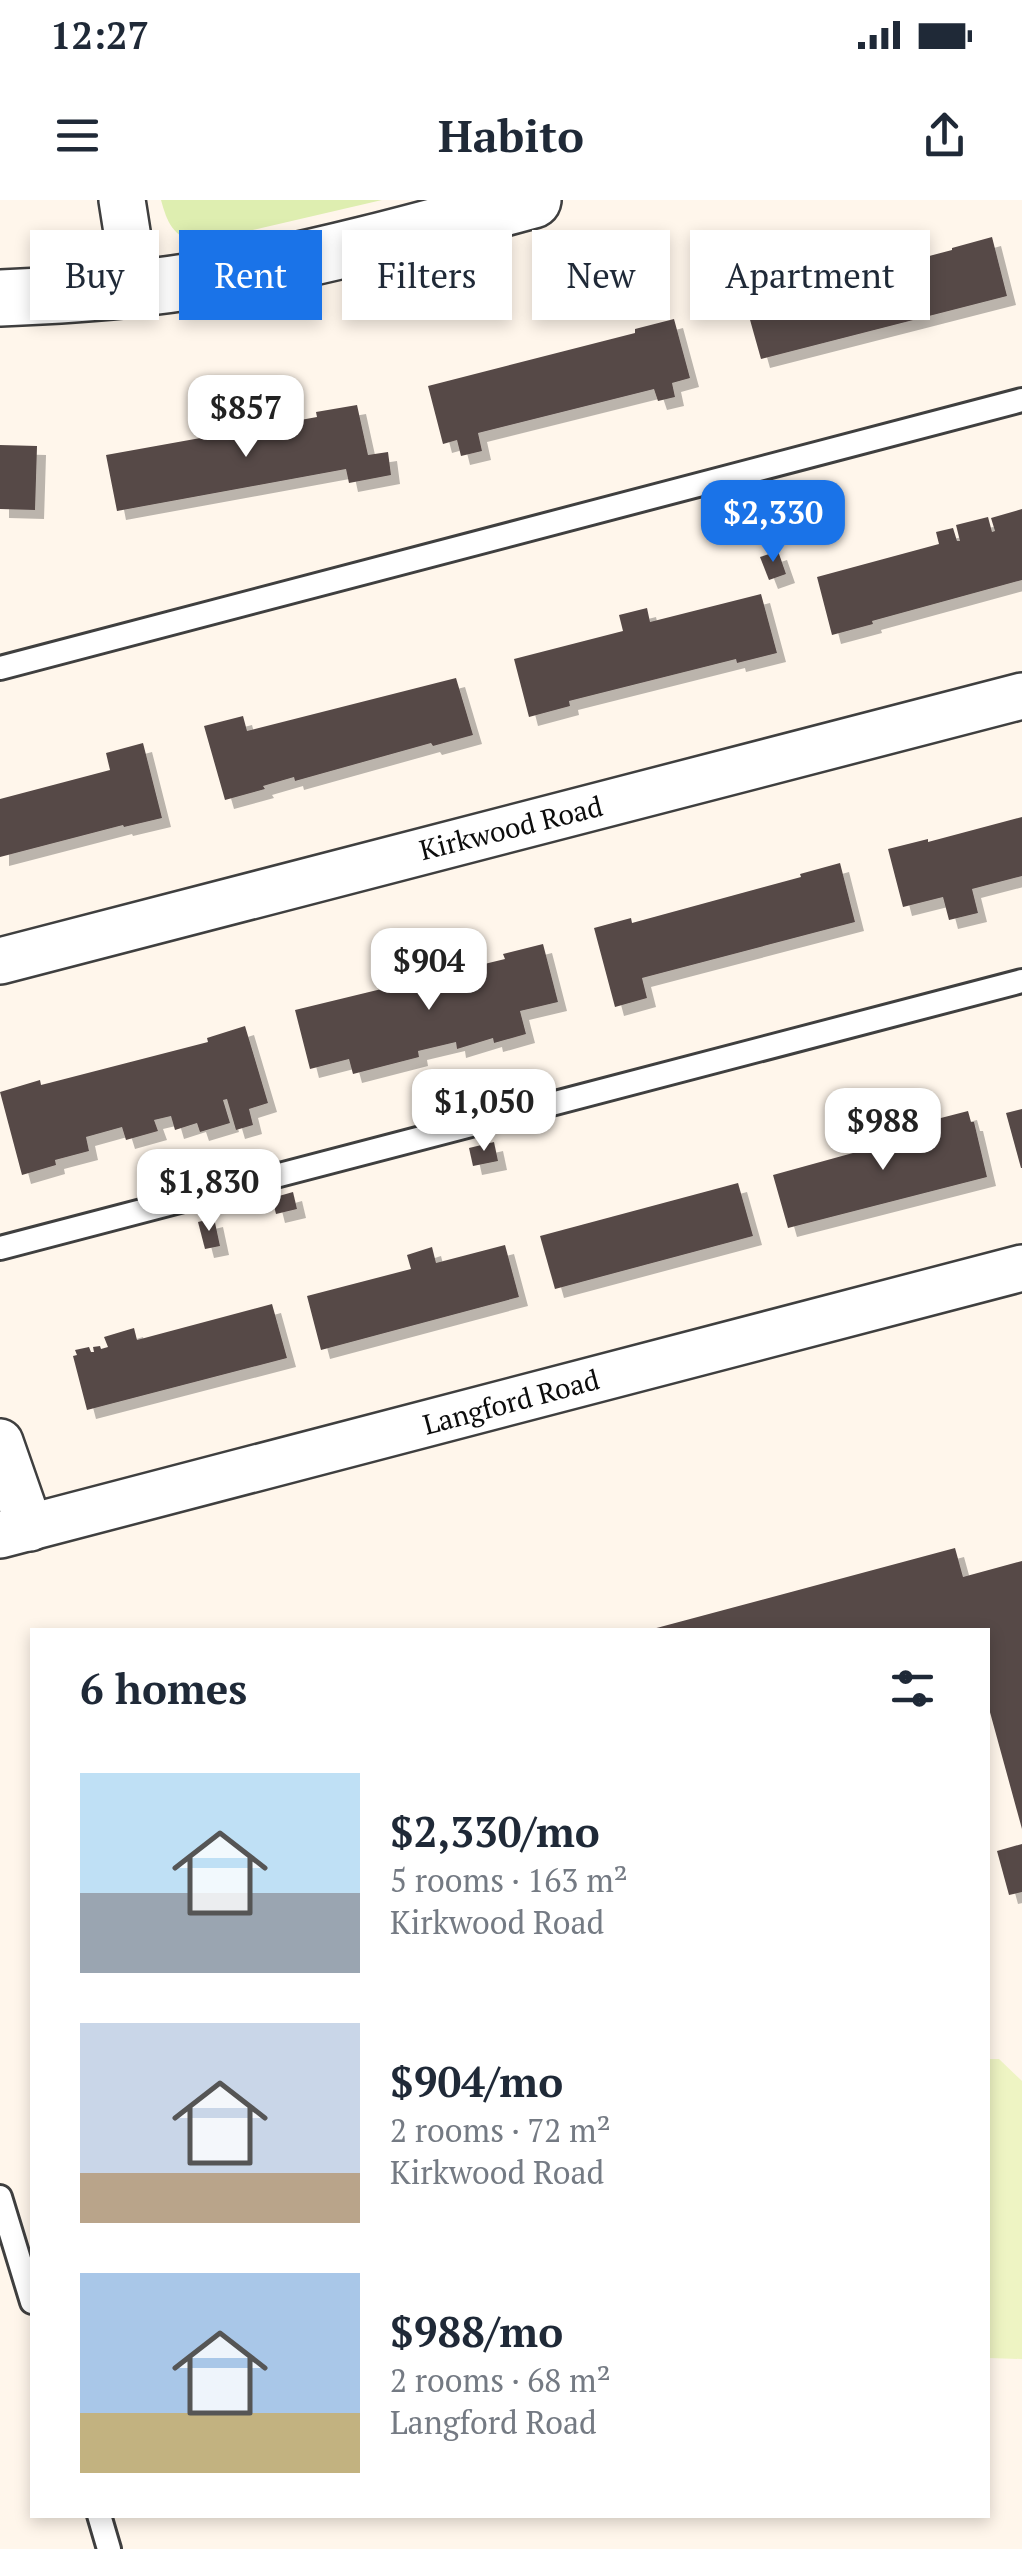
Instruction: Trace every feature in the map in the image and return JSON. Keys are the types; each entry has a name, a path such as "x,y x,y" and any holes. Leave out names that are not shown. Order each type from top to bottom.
{"street":[{"path":"122,200 127,230"},
{"path":"159,286 347,250 534,200"},
{"path":"0,298 30,297"},
{"name":"Kirkwood Road","path":"0,960 1022,696"},
{"name":"Langford Road","path":"15,1532 1022,1268"},
{"path":"0,1442 15,1532"}],"lane":[{"path":"0,668 1022,400"},
{"path":"0,1248 1022,982"},
{"path":"0,2197 30,2295"},
{"path":"99,2518 109,2549"}],"green space":[{"path":"161,200 382,200 253,230 179,230 179,234"},
{"path":"990,2059 999,2059 1022,2081 1022,2359 990,2358"}],"building":[{"path":"992,237 1007,296 930,316 930,256"},
{"path":"674,319 690,378 672,383 675,397 658,401 654,389 478,433 482,451 461,456 457,440 443,444 428,386 635,333 635,329"},
{"path":"750,320 913,320 761,359"},
{"path":"357,405 368,455 388,452 391,475 349,483 346,469 117,511 106,455 317,417 316,412"},
{"path":"0,445 37,446 35,510 0,509"},
{"path":"1022,509 1022,580 832,635 817,577 939,544 936,532 953,528 960,541 956,525 988,517 992,532 995,531 991,518"},
{"path":"778,551 786,574 769,580 760,557"},
{"path":"761,594 777,653 737,663 736,659 569,701 570,706 529,717 514,659 623,631 619,615 647,608 650,622"},
{"path":"456,678 473,735 295,781 294,777 225,800 204,726 243,716 247,731"},
{"path":"143,743 162,818 0,857 0,799 110,770 106,753"},
{"path":"1022,817 1022,876 972,889 978,913 949,920 943,897 903,907 888,849"},
{"path":"840,863 855,922 642,978 647,998 615,1007 594,928 631,918 632,923"},
{"path":"543,944 558,1002 520,1011 526,1034 494,1043 493,1038 457,1049 456,1042 418,1051 419,1057 353,1074 349,1059 310,1069 295,1010 505,959 503,954"},
{"path":"245,1026 268,1103 249,1109 253,1125 236,1130 227,1099 223,1100 230,1123 200,1132 197,1123 175,1130 171,1116 154,1120 158,1131 126,1140 122,1127 86,1137 89,1151 22,1175 0,1092 208,1042 207,1038"},
{"path":"1022,1109 1022,1168 1021,1168 1006,1113"},
{"path":"968,1111 987,1177 788,1228 773,1175 940,1129 937,1119"},
{"path":"494,1142 498,1161 473,1166 469,1148"},
{"path":"738,1183 753,1236 555,1289 540,1236"},
{"path":"293,1192 297,1209 276,1214 272,1198"},
{"path":"214,1218 220,1246 205,1249 198,1222"},
{"path":"505,1245 519,1297 321,1350 307,1296 411,1269 407,1255 432,1247 436,1263"},
{"path":"272,1304 287,1358 87,1410 73,1356 77,1355 75,1350 89,1347 94,1352 93,1347 108,1347 104,1337 134,1328 137,1340"},
{"path":"955,1548 963,1577 1022,1561 1022,1829 990,1712 990,1628 656,1628"},
{"path":"1022,1844 1022,1892 1009,1895 997,1851"}]}
